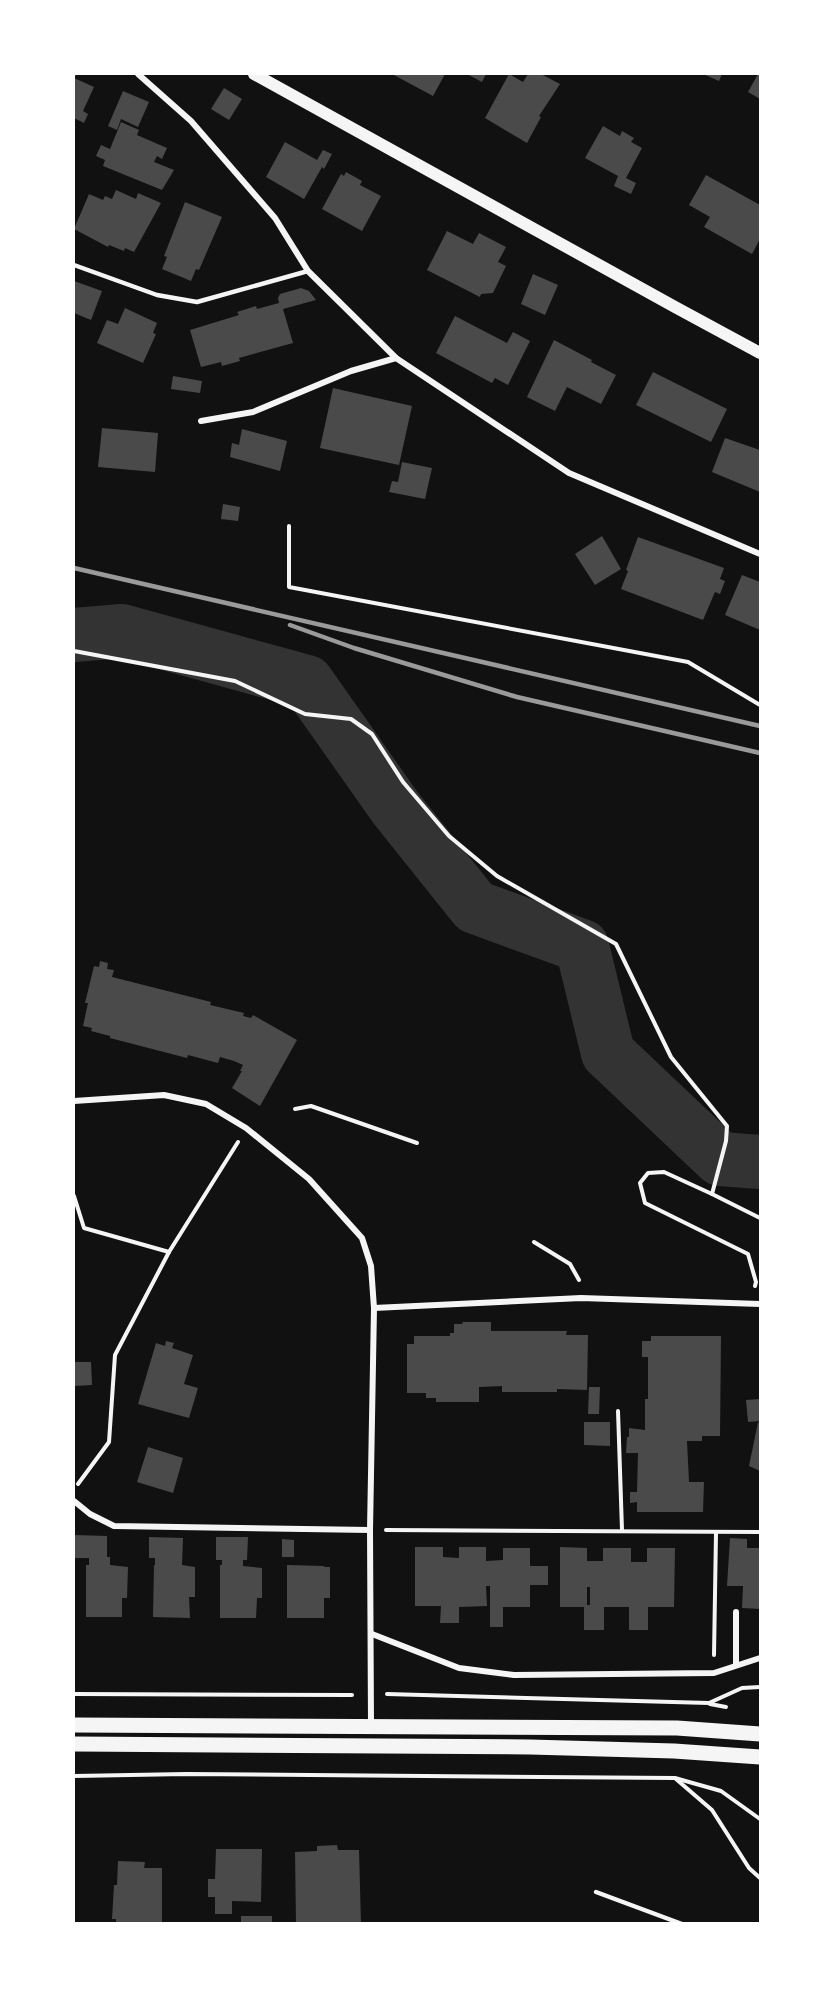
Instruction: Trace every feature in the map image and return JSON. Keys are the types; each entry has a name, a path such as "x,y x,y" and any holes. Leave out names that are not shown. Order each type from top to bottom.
{"main road":[{"path":"254,74 760,353"},
{"path":"74,1725 677,1728 760,1734"},
{"path":"74,1744 530,1746 674,1750 760,1758"}],"street":[{"path":"138,74 191,121 276,218 308,271 396,358 568,473 760,554"},
{"path":"201,421 254,412 351,371 396,358"},
{"path":"74,1101 164,1095 206,1104 246,1128 309,1179 362,1238 370,1266 374,1308 370,1530 371,1725"},
{"path":"374,1308 581,1298 760,1304"},
{"path":"74,1502 90,1515 114,1526 370,1530"},
{"path":"736,1612 736,1665"},
{"path":"372,1634 459,1668 514,1675 714,1673 760,1658"}],"lane":[{"path":"74,265 157,295 197,302 308,271"},
{"path":"596,1892 681,1923"}],"path":[{"path":"289,526 289,587 688,662 760,705"},
{"path":"74,651 235,681 305,714 351,719 372,734 404,782 449,836 497,876 616,944 671,1057 728,1126 712,1194"},
{"path":"295,1109 311,1106 417,1143"},
{"path":"74,1490 109,1442 115,1355 169,1252 246,1128"},
{"path":"752,1303 756,1282 748,1254 645,1203 640,1183 648,1173 664,1172 760,1218"},
{"path":"74,1196 84,1228 169,1252"},
{"path":"534,1242 570,1264 579,1280 581,1298"},
{"path":"618,1412 622,1530"},
{"path":"370,1530 760,1532"},
{"path":"692,1703 694,1692 714,1684 716,1533"},
{"path":"74,1694 372,1695 709,1703 742,1688 760,1687"},
{"path":"74,1776 198,1774 675,1778 721,1791 760,1819"},
{"path":"675,1778 712,1810 749,1868 760,1878"}],"building":[{"path":"392,74 445,74 433,96"},
{"path":"467,74 486,74 482,82"},
{"path":"509,74 523,82 528,74 541,74 560,84 539,116 541,117 527,143 485,118"},
{"path":"703,74 722,74 719,81"},
{"path":"760,74 760,99 748,92"},
{"path":"74,78 94,87 83,111 88,114 84,123 74,118"},
{"path":"224,88 242,99 229,120 211,109"},
{"path":"123,91 149,102 138,127 121,119 117,130 108,126"},
{"path":"121,122 139,130 137,135 167,148 162,159 157,156 154,162 174,170 162,190 103,166 105,160 96,156 101,145 110,149"},
{"path":"603,126 620,136 622,131 634,138 631,142 642,148 626,178 636,183 631,194 614,186 618,176 585,158"},
{"path":"285,142 317,160 323,150 332,154 304,199 266,177"},
{"path":"346,172 362,181 360,185 381,196 362,231 322,209 341,174 344,176"},
{"path":"706,175 760,205 760,239 752,254 704,227 710,217 689,205"},
{"path":"116,190 136,199 138,193 161,203 134,252 125,248 124,251 109,245 108,247 74,229 89,194 103,200 105,196 112,199"},
{"path":"185,202 222,217 199,270 196,269 191,281 162,269 167,257 164,256"},
{"path":"447,231 473,244 479,233 506,247 498,262 506,266 493,293 481,294 480,297 427,270"},
{"path":"533,274 558,285 545,315 521,304"},
{"path":"74,281 102,291 91,320 74,313"},
{"path":"301,288 309,291 316,300 283,309 293,343 239,358 240,361 222,366 221,362 201,367 190,330 239,315 237,312 256,306 257,309 279,303 280,294"},
{"path":"125,308 157,323 153,333 156,334 143,363 97,343 107,320 118,324"},
{"path":"455,316 507,343 513,332 530,341 508,385 495,378 492,383 436,353"},
{"path":"554,340 616,375 601,404 567,387 555,411 527,397"},
{"path":"653,372 727,409 711,442 636,405"},
{"path":"173,376 202,381 200,393 171,389"},
{"path":"333,388 412,406 399,465 320,448"},
{"path":"102,428 158,433 155,472 98,467"},
{"path":"242,429 287,441 280,471 230,457 232,443 239,445"},
{"path":"725,438 760,450 760,492 712,472"},
{"path":"402,462 432,468 425,499 389,492 392,481 398,482"},
{"path":"223,504 240,507 238,521 221,519"},
{"path":"602,536 621,569 595,585 575,554"},
{"path":"638,537 724,568 720,579 725,581 720,594 715,592 703,620 621,589"},
{"path":"742,575 760,582 760,630 725,615"},
{"path":"100,961 108,963 107,969 114,970 112,977 211,1002 210,1005 244,1013 243,1016 251,1018 253,1015 297,1040 260,1106 232,1088 243,1065 220,1057 218,1063 188,1055 187,1058 110,1038 110,1036 91,1031 92,1028 83,1026 88,1003 85,1003 94,966 99,967"},
{"path":"491,1322 491,1331 567,1331 566,1335 588,1335 587,1390 502,1392 502,1386 479,1387 479,1402 436,1402 436,1398 426,1398 426,1393 407,1393 407,1344 414,1344 414,1336 450,1336 450,1333 454,1333 454,1324"},
{"path":"651,1336 721,1336 720,1436 702,1436 702,1441 687,1441 689,1482 704,1482 703,1512 637,1512 637,1502 630,1503 630,1492 637,1492 638,1453 626,1453 627,1437 629,1437 629,1428 645,1430 648,1357 642,1357 642,1341 651,1341"},
{"path":"166,1341 174,1343 172,1348 193,1355 184,1384 198,1388 189,1418 138,1404 156,1343 165,1346"},
{"path":"74,1362 91,1362 92,1385 74,1386"},
{"path":"589,1387 600,1387 599,1414 588,1414"},
{"path":"760,1399 760,1421 748,1422 746,1400"},
{"path":"584,1422 610,1422 610,1446 584,1445"},
{"path":"758,1422 760,1423 760,1471 749,1466"},
{"path":"148,1447 183,1458 173,1493 137,1482"},
{"path":"74,1535 107,1536 107,1557 110,1557 110,1565 128,1567 127,1598 122,1598 122,1617 86,1617 86,1565 89,1565 89,1558 74,1558"},
{"path":"149,1537 183,1538 182,1565 195,1567 195,1597 189,1597 190,1618 153,1617 155,1558 149,1558"},
{"path":"216,1537 248,1537 247,1560 243,1560 243,1566 262,1568 262,1598 257,1598 256,1618 220,1618 220,1565 222,1565 222,1560 216,1560"},
{"path":"730,1538 747,1539 747,1548 760,1548 760,1609 742,1608 743,1586 727,1586"},
{"path":"282,1539 294,1540 294,1557 282,1557"},
{"path":"415,1547 443,1547 443,1557 459,1558 459,1547 486,1547 486,1561 503,1560 503,1548 530,1548 530,1566 548,1566 548,1585 530,1585 530,1607 503,1607 503,1627 490,1627 490,1586 486,1586 487,1606 459,1607 459,1623 440,1623 441,1606 415,1606"},
{"path":"560,1547 587,1548 587,1561 603,1561 603,1548 631,1548 631,1562 647,1562 647,1548 675,1548 674,1607 648,1607 648,1630 629,1630 629,1607 604,1607 604,1630 584,1630 584,1607 560,1607","holes":["587,1587 590,1587 590,1605 587,1605"]},
{"path":"287,1565 330,1567 330,1598 324,1598 324,1618 287,1618"},
{"path":"337,1845 338,1850 359,1850 361,1924 296,1924 295,1852 317,1851 317,1846"},
{"path":"216,1849 262,1849 261,1902 232,1901 232,1914 215,1914 215,1897 208,1897 208,1879 215,1879"},
{"path":"118,1861 145,1862 144,1868 162,1868 162,1924 116,1924 116,1919 112,1919"},
{"path":"241,1916 272,1916 272,1924 241,1924"}],"waterway":[{"path":"74,635 122,631 307,682 395,807 475,907 582,946 608,1053 720,1159 760,1162"}],"railway":[{"path":"74,568 760,726"},
{"path":"290,625 354,648 517,697 760,753"}]}
